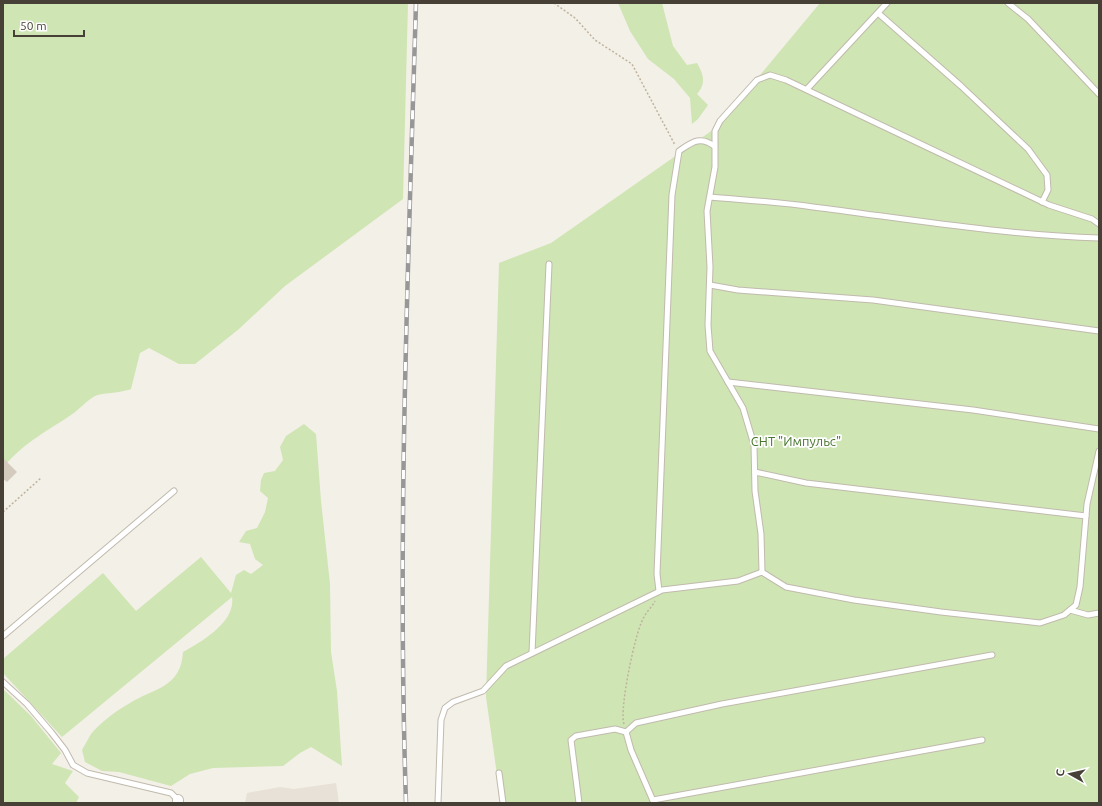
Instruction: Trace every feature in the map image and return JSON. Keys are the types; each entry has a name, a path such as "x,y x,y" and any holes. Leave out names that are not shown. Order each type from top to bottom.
{"lane":[{"path":"806,90 888,3"},
{"path":"1008,3 1028,19 1099,94"},
{"path":"878,13 961,86 1028,149 1047,175 1048,190 1042,202"},
{"path":"762,572 761,534 755,491 754,445 743,408 710,351 708,325 710,285 707,211 715,167 715,131 720,121 757,80 770,75 786,80 1042,202 1092,219 1099,224"},
{"path":"659,591 657,574 672,203 679,152 696,140 704,140 714,146"},
{"path":"710,197 812,207 929,224 1055,236 1099,238"},
{"path":"532,653 548,264"},
{"path":"710,285 738,290 873,300 1099,331"},
{"path":"728,382 957,408 1099,429"},
{"path":"762,572 786,587 854,600 941,612 1040,623 1064,616 1076,605 1080,587 1086,516 1098,463 1099,451"},
{"path":"755,472 806,483 1086,516"},
{"path":"3,636 174,491"},
{"path":"438,803 441,720 445,708 453,702 483,691 506,666 659,591 738,581 762,572"},
{"path":"1070,610 1088,615 1099,613"},
{"path":"626,732 636,723 722,704 992,655"},
{"path":"3,682 27,704 51,732 65,750 73,765 87,773 171,793 178,802"},
{"path":"579,803 571,740 576,736 615,729 626,732"},
{"path":"626,732 631,750 653,802 982,740"},
{"path":"499,773 503,803"}],"path":[{"path":"554,3 576,18 595,40 632,64 679,152"},
{"path":"3,512 41,478"},
{"path":"626,732 622,719 623,702 636,640 643,619 655,602 659,591"}],"shaded area":[{"path":"336,783 339,803 245,803 247,793 280,787 294,789"}],"green space":[{"path":"3,3 408,3 403,199 285,286 239,329 195,364 179,364 149,348 140,353 131,389 95,396 72,415 42,434 18,452 3,468"},
{"path":"618,3 662,3 673,46 687,65 697,63 703,78 702,86 697,94 708,105 698,119 692,124 690,98 674,79 648,59 630,31"},
{"name":"СНТ \"Импульс\"","path":"820,3 1099,3 1099,803 501,803 486,697 499,263 551,243 717,127"},
{"path":"304,424 316,434 321,501 330,584 331,652 337,691 342,766 311,747 300,753 283,766 213,768 190,774 171,786 119,772 102,771 85,762 82,750 91,734 104,721 120,709 157,690 172,680 181,664 183,652 199,643 216,630 229,615 232,606 232,597 62,737 3,673 3,659 103,573 136,611 201,557 231,593 236,575 244,570 251,574 263,565 255,559 250,544 239,542 246,531 257,528 265,512 268,498 260,491 261,480 264,473 275,471 283,460 280,447 286,436"},
{"path":"3,689 31,716 61,753 52,764 73,771 65,783 79,797 76,803 3,803"}],"building":[{"path":"3,458 17,472 7,482 3,479"}],"railway":[{"path":"406,803 403,503 416,3"}]}
